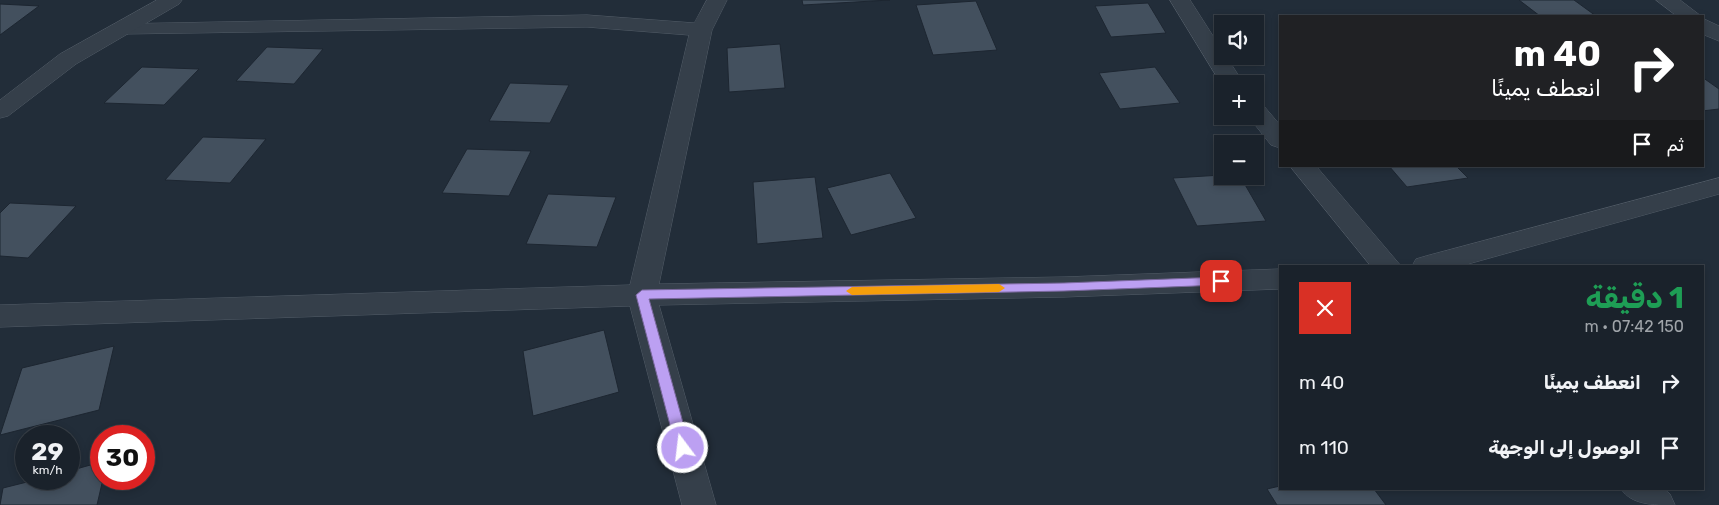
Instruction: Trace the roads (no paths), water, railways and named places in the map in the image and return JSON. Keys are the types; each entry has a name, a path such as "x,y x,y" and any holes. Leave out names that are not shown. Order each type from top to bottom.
{"street":[{"path":"0,111 68,59 172,0"},
{"path":"699,505 642,295 701,30 717,0"},
{"path":"1180,0 1227,75"},
{"path":"1666,0 1688,15"},
{"path":"123,28 587,21 701,30"},
{"path":"1704,25 1719,35"},
{"path":"1264,121 1279,139"},
{"path":"1303,167 1386,265"},
{"path":"1430,265 1719,186"},
{"path":"0,316 642,295 1054,287 1279,279"},
{"path":"1639,490 1658,505"}]}
